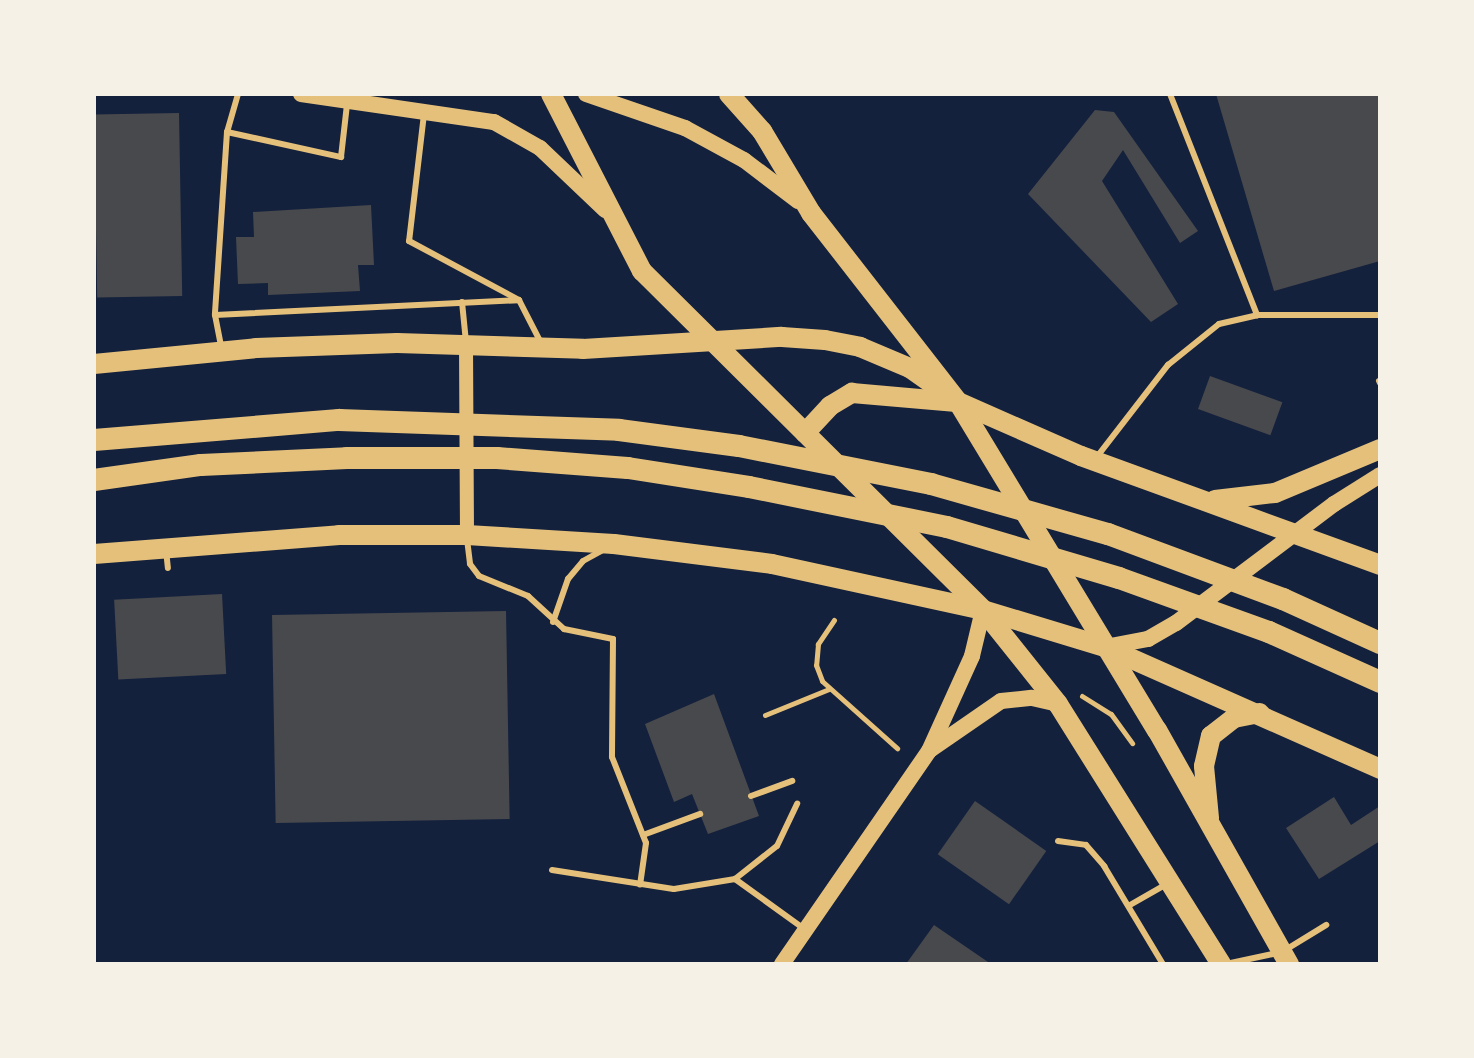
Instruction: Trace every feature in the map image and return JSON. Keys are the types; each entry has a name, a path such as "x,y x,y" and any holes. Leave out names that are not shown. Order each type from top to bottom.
{"highway":[{"path":"94,440 339,420 619,430 753,448 931,484 1108,534 1283,599 1380,643"},
{"path":"94,480 201,465 347,458 497,458 658,472 947,527 1134,583 1269,632 1380,682"}],"main road":[{"path":"301,94 347,104 424,111 494,122 519,133 579,180 613,219"},
{"path":"551,94 594,170 613,219 642,271 983,610 1058,704 1223,964"},
{"path":"586,94 685,128 779,183 811,213"},
{"path":"729,94 762,131 811,213 958,402 1067,579 1285,958"},
{"path":"94,364 222,350 466,344 543,348 782,337 860,347 910,368 958,402 1094,461 1195,499 1296,531 1380,565"},
{"path":"805,433 830,406 852,393 958,402"},
{"path":"1195,499 1275,493 1380,449"},
{"path":"1105,647 1148,639 1176,623 1296,531 1380,475"},
{"path":"94,554 339,535 467,535 614,544 772,564 983,610 1105,647 1260,713 1380,769"},
{"path":"782,964 929,751 972,656 983,610"},
{"path":"929,751 1001,701 1032,698 1058,704"},
{"path":"1209,825 1205,749 1220,726 1260,713"}],"street":[{"path":"466,344 467,535"}],"lane":[{"path":"222,350 215,315 227,132 238,94"},
{"path":"1170,94 1257,315"},
{"path":"227,132 341,157 347,104"},
{"path":"424,111 409,241 519,300 543,348"},
{"path":"215,315 519,300"},
{"path":"462,302 466,344"},
{"path":"1094,461 1111,433 1189,344 1219,324 1257,315 1380,315"},
{"path":"467,535 467,555 479,576 528,596 553,622 576,634 613,639 612,757 643,835 640,885"},
{"path":"553,622 562,589 576,570 614,544"},
{"path":"165,547 168,568"},
{"path":"751,796 792,781"},
{"path":"552,870 674,889 735,879 777,846 797,804"},
{"path":"643,835 700,814"},
{"path":"1058,841 1086,845 1130,905 1163,964"},
{"path":"735,879 806,930"},
{"path":"1130,905 1170,882"},
{"path":"1223,964 1285,958 1326,925"}],"path":[{"path":"834,620 818,644 816,665 829,689 897,748"},
{"path":"765,715 829,689"},
{"path":"1079,692 1111,714 1132,743"}],"building":[{"path":"1216,94 1380,94 1380,261 1274,291"},
{"path":"1095,110 1114,112 1198,231 1180,243 1123,150 1102,181 1178,304 1151,322 1028,194"},
{"path":"179,113 182,296 97,297 94,114"},
{"path":"371,205 374,265 358,265 360,291 268,295 268,283 238,284 236,237 254,237 253,212"},
{"path":"1210,376 1282,402 1270,435 1198,409"},
{"path":"222,594 226,674 118,680 114,600"},
{"path":"506,611 510,819 276,823 272,615"},
{"path":"714,694 759,816 708,834 692,794 674,802 645,724"},
{"path":"1334,797 1351,825 1380,806 1380,841 1319,879 1286,828"},
{"path":"975,801 1046,851 1009,904 938,854"},
{"path":"934,925 991,964 906,964"}]}
